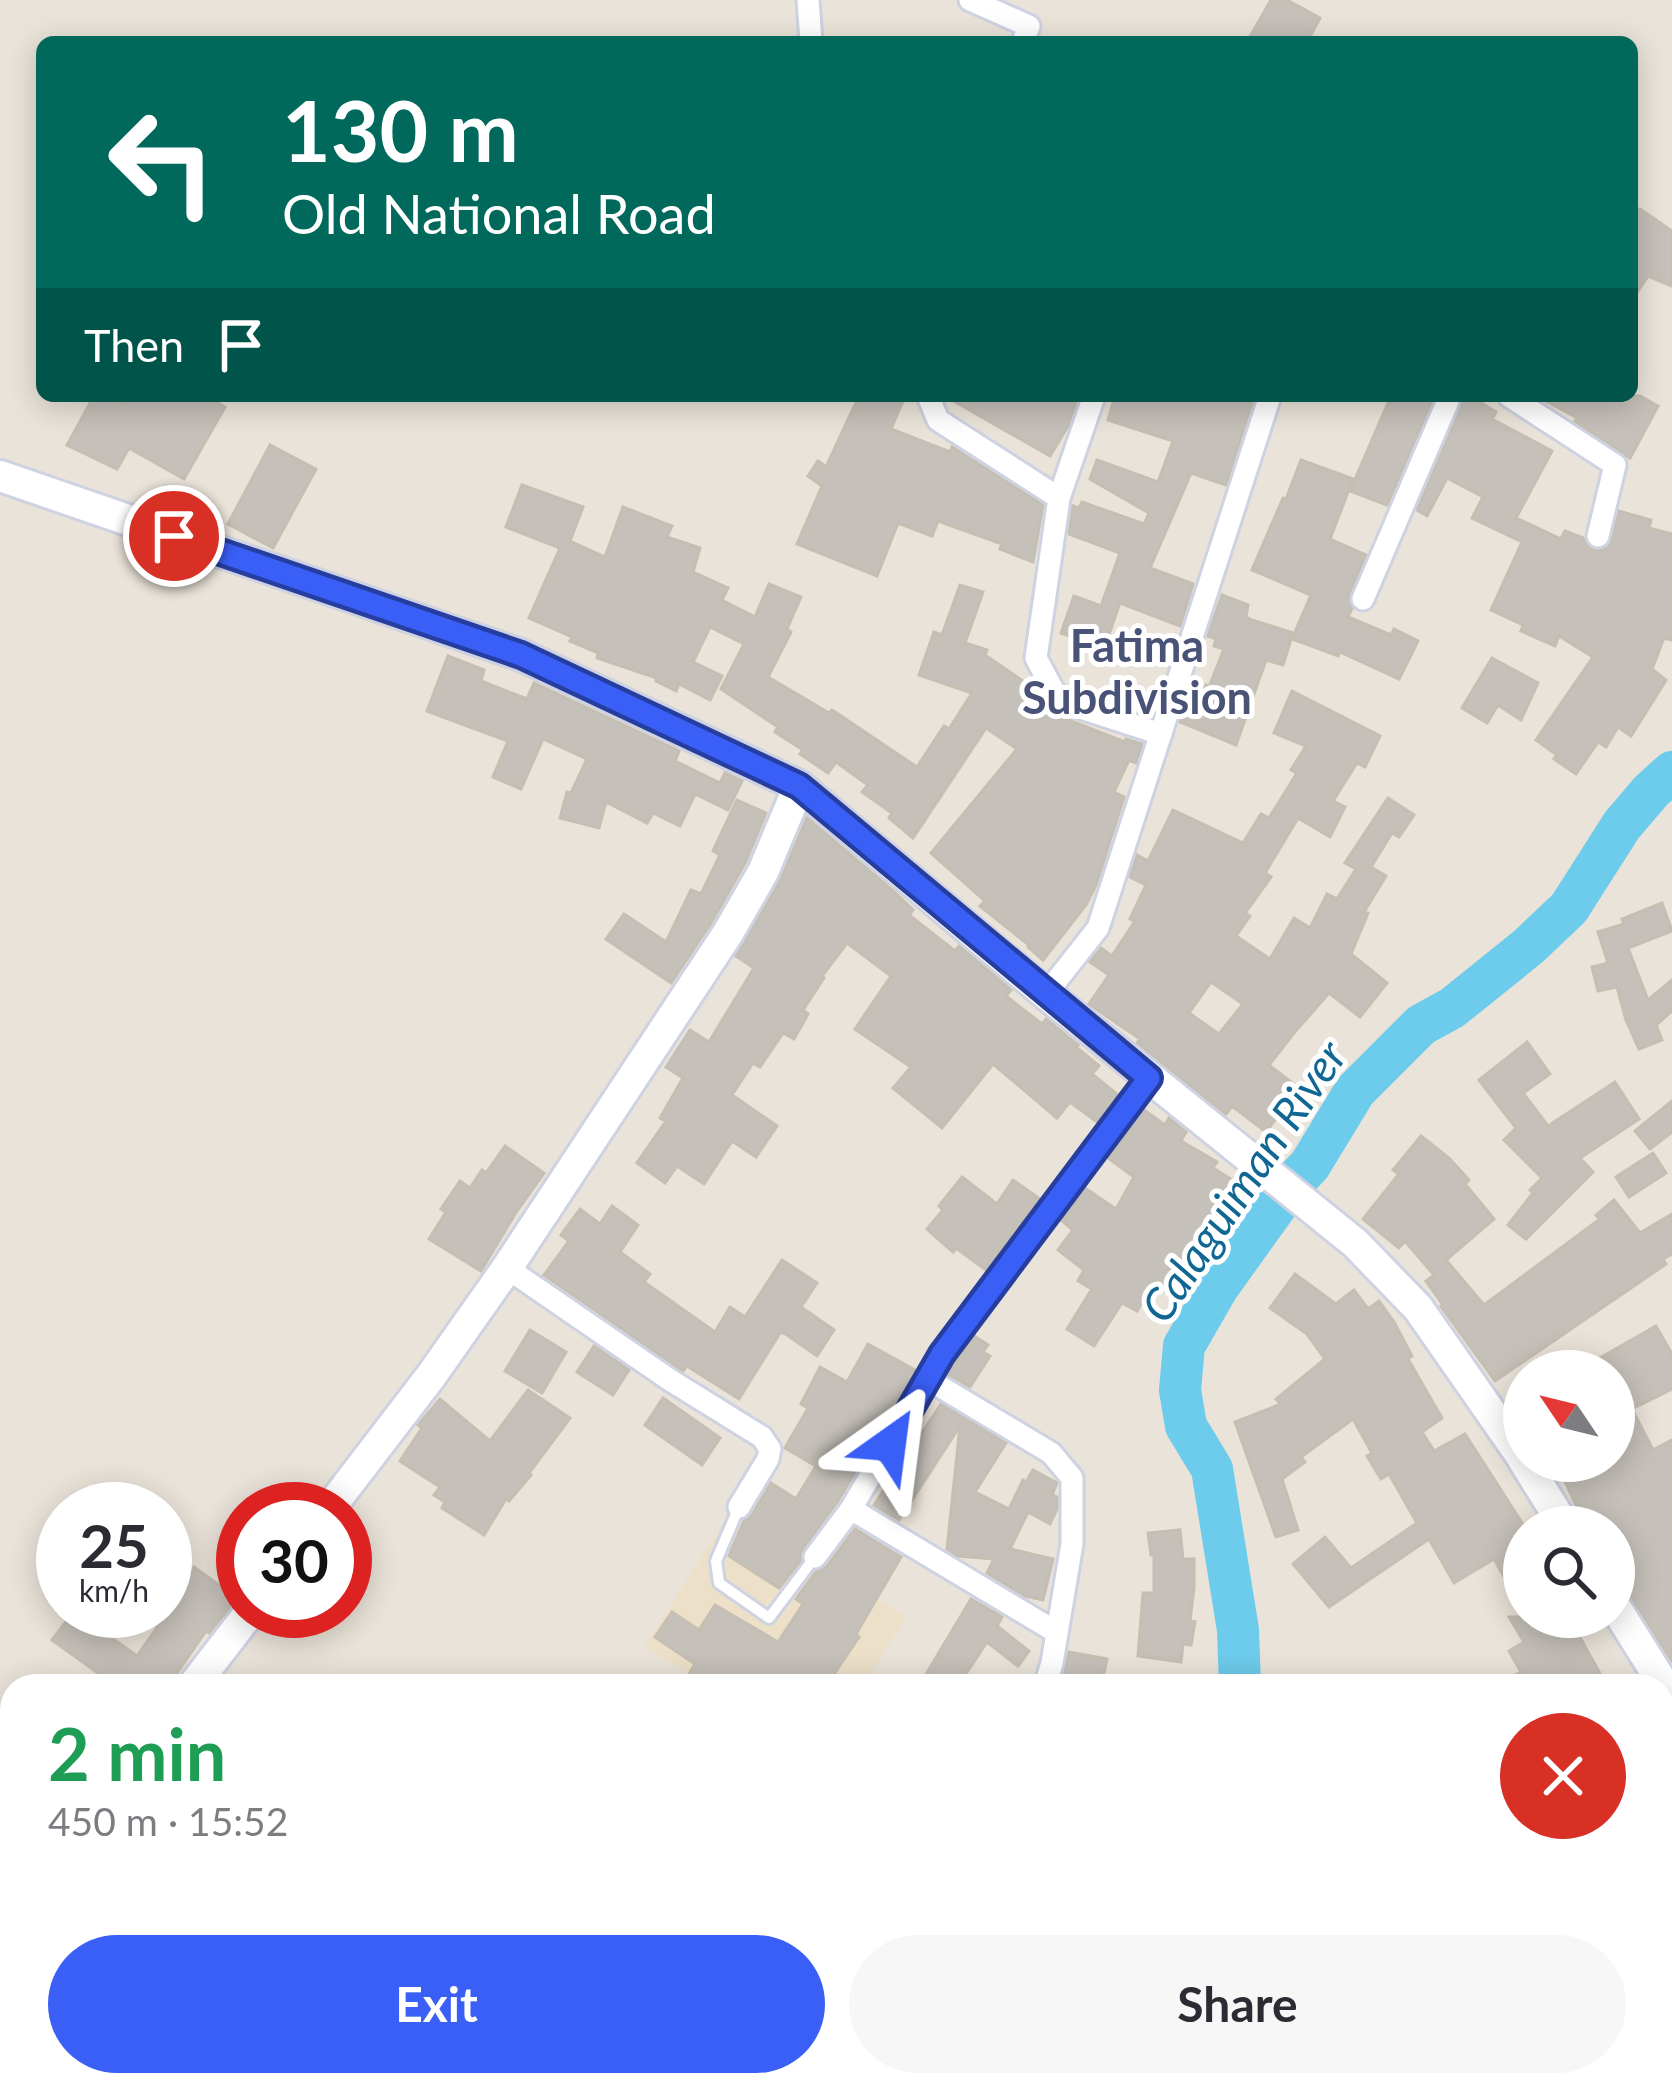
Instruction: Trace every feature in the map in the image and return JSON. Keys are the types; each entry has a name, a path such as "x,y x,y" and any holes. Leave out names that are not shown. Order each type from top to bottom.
{"main road":[{"path":"0,476 521,655 799,786 1046,994 1355,1243 1418,1308 1503,1431"},
{"path":"350,1482 507,1268 728,933 763,872 799,786"},
{"path":"202,1674 229,1638"},
{"path":"1633,1638 1654,1674"}],"street":[{"path":"808,0 811,36"},
{"path":"970,0 1029,26 1025,36"},
{"path":"930,402 938,420 1059,498"},
{"path":"1092,402 1059,498 1036,658 1059,701 1161,734"},
{"path":"1046,994 1098,928 1268,402"},
{"path":"1363,599 1447,402"},
{"path":"1518,402 1615,465 1598,536"},
{"path":"815,1557 850,1509 942,1354 1149,1078"},
{"path":"507,1268 762,1437 770,1449 768,1460 739,1507"},
{"path":"929,1380 1052,1453 1072,1478 1072,1544 1049,1674"},
{"path":"850,1509 1056,1632"}],"lane":[{"path":"739,1507 716,1561 719,1582 769,1618 815,1557"}],"shaded area":[{"path":"731,1511 907,1617 870,1674 689,1674 644,1647"}],"building":[{"path":"1271,0 1287,0 1320,18 1310,36 1250,36"},
{"path":"1638,212 1672,231 1672,286 1648,276 1638,291"},
{"path":"1640,396 1658,406 1630,458 1548,402 1638,402"},
{"path":"91,402 216,402 225,407 184,479 129,448 117,469 67,445"},
{"path":"856,402 902,402 891,429 950,452 952,447 1043,505 1033,562 1000,549 1002,544 938,521 932,536 898,523 877,576 797,544 822,486 808,476 818,461 826,467"},
{"path":"956,402 1076,402 1050,456"},
{"path":"1113,402 1252,402 1226,485 1191,473 1150,568 1193,584 1180,626 1120,603 1104,648 1061,633 1074,596 1101,606 1120,553 1069,534 1073,506 1079,508 1082,502 1144,524 1149,513 1090,479 1097,460 1158,482 1173,441 1108,420"},
{"path":"1388,402 1431,402 1387,505 1350,491"},
{"path":"1462,402 1480,402 1496,412 1492,419 1552,451 1516,518 1561,539 1565,531 1583,538 1596,551 1608,548 1619,511 1651,520 1649,528 1672,534 1672,640 1664,638 1652,669 1666,680 1631,736 1618,727 1606,747 1598,742 1576,774 1536,740 1593,657 1559,636 1555,646 1521,631 1523,625 1491,610 1522,542 1472,518 1483,497 1447,478 1427,516 1417,510"},
{"path":"270,445 316,469 273,548 228,524"},
{"path":"1301,460 1353,479 1330,539 1366,555 1349,594 1352,608 1348,617 1418,641 1399,679 1340,652 1338,656 1292,639 1311,595 1252,570"},
{"path":"522,485 583,507 570,541 605,557 623,507 672,526 667,537 700,548 693,572 728,588 722,600 755,617 769,584 801,597 787,629 791,632 768,677 829,713 832,710 917,767 972,693 919,675 934,632 942,635 960,585 983,592 965,643 987,650 985,655 1036,690 1053,714 1142,744 1136,763 1129,760 1114,792 1124,797 1096,885 1043,960 980,906 985,901 931,853 1017,749 986,728 913,838 889,818 892,813 862,792 868,785 836,762 828,773 775,732 778,727 721,689 744,644 710,627 693,662 722,676 710,700 679,684 676,691 657,678 597,658 598,653 570,641 572,637 529,618 560,548 506,527"},
{"path":"1222,595 1248,605 1249,619 1293,633 1283,665 1266,660 1236,745 1180,722 1192,693 1201,697 1209,687 1224,649 1214,646 1216,639 1208,636"},
{"path":"448,656 484,670 481,681 527,699 534,683 679,751 675,761 720,783 725,773 742,781 728,810 695,794 680,826 653,813 647,823 606,802 599,828 560,818 567,792 571,793 587,759 543,739 521,789 493,777 508,741 427,711"},
{"path":"1492,658 1538,683 1521,720 1498,705 1487,723 1462,708"},
{"path":"1292,691 1380,736 1365,767 1357,763 1333,801 1345,807 1330,837 1298,818 1265,873 1271,877 1245,913 1250,916 1236,936 1270,959 1294,918 1310,928 1327,894 1337,899 1356,869 1345,863 1388,798 1414,815 1399,837 1392,833 1371,867 1386,876 1364,912 1368,913 1351,954 1387,983 1360,1017 1329,993 1294,1033 1269,1065 1299,1088 1266,1132 1232,1106 1226,1114 1137,1043 1140,1039 1089,1004 1109,975 1090,962 1101,948 1112,956 1135,921 1130,919 1146,885 1130,877 1137,855 1148,861 1173,810 1243,843 1261,814 1269,818 1297,773 1291,770 1306,746 1274,733","holes":["1211,982 1243,1004 1219,1034 1189,1013"]},
{"path":"737,800 766,813 745,863 671,983 606,939 624,914 666,942 691,890 701,894 720,855 713,851"},
{"path":"807,818 891,889 913,910 909,915 955,951 959,946 1011,990 1006,996 1042,1024 1046,1019 1099,1066 1092,1074 1118,1095 1097,1122 1070,1102 1057,1118 993,1064 942,1128 893,1088 911,1067 855,1029 891,976 847,943 803,1010 808,1014 794,1039 783,1033 760,1067 753,1063 732,1095 777,1126 756,1157 732,1141 704,1184 677,1166 665,1183 637,1163 666,1121 660,1118 683,1078 666,1067 690,1030 709,1042 754,968 736,956 780,881"},
{"path":"1662,903 1672,931 1628,948 1648,1000 1672,980 1672,1011 1656,1025 1662,1040 1639,1049 1617,987 1598,991 1592,967 1608,963 1598,932"},
{"path":"1527,1042 1550,1074 1523,1093 1548,1126 1615,1082 1639,1119 1580,1158 1593,1172 1526,1239 1508,1225 1542,1178 1504,1140 1516,1128 1479,1080"},
{"path":"1672,1101 1672,1132 1650,1149 1635,1131"},
{"path":"1144,1110 1165,1125 1169,1118 1186,1132 1181,1141 1217,1162 1213,1168 1237,1183 1167,1286 1156,1280 1137,1311 1122,1303 1094,1346 1067,1329 1092,1289 1078,1281 1084,1270 1058,1250 1073,1230 1061,1220 1085,1188 1116,1209 1134,1177 1108,1158"},
{"path":"1421,1136 1469,1180 1465,1184 1494,1219 1446,1260 1484,1305 1600,1219 1596,1215 1614,1200 1640,1233 1672,1214 1672,1254 1663,1259 1666,1264 1540,1350 1503,1350 1503,1376 1495,1381 1426,1281 1434,1275 1405,1241 1399,1248 1363,1219 1399,1174 1393,1170"},
{"path":"505,1146 544,1173 481,1271 429,1239 460,1181 470,1188"},
{"path":"1653,1153 1666,1173 1629,1197 1616,1177"},
{"path":"962,1177 997,1204 1013,1180 1040,1199 986,1270 956,1248 953,1252 927,1229"},
{"path":"612,1206 638,1225 620,1252 650,1274 644,1282 715,1332 730,1307 745,1317 782,1260 817,1283 801,1307 834,1330 817,1356 780,1333 739,1399 687,1366 683,1371 544,1275 569,1241 561,1235 580,1209 600,1224"},
{"path":"1295,1274 1336,1304 1354,1290 1368,1309 1379,1301 1442,1418 1422,1432 1434,1451 1465,1434 1511,1506 1503,1506 1503,1575 1494,1559 1454,1583 1429,1539 1329,1607 1293,1564 1325,1537 1351,1568 1417,1523 1389,1474 1381,1479 1353,1419 1301,1457 1305,1462 1282,1479 1298,1530 1276,1537 1235,1422 1281,1404 1276,1399 1325,1359 1307,1334 1270,1308"},
{"path":"1656,1326 1672,1354 1672,1389 1635,1408 1635,1350 1614,1350"},
{"path":"530,1330 566,1352 542,1393 505,1371"},
{"path":"974,1336 988,1345 983,1352 990,1356 970,1387 948,1374"},
{"path":"868,1344 915,1370 838,1501 779,1588 729,1556 744,1521 771,1483 796,1499 816,1466 785,1448 808,1408 801,1404 820,1367 847,1382"},
{"path":"594,1346 629,1370 613,1395 577,1372"},
{"path":"528,1390 570,1418 484,1535 442,1508 445,1502 434,1495 440,1487 400,1461 422,1428 418,1425 440,1399 490,1441"},
{"path":"663,1398 720,1438 702,1465 645,1425"},
{"path":"941,1404 1006,1443 975,1492 1009,1509 1033,1470 1057,1483 1052,1495 1057,1497 1057,1509 1050,1524 1028,1512 1010,1549 1053,1559 1043,1600 1025,1596 987,1573 994,1559 958,1556 947,1549 960,1426 899,1520 874,1505"},
{"path":"1635,1415 1653,1450 1672,1440 1672,1661 1635,1604 1635,1506 1576,1506 1565,1482 1635,1482"},
{"path":"855,1529 901,1557 834,1674 689,1674 695,1664 655,1637 672,1612 699,1630 715,1605 778,1642 803,1604 796,1599 816,1572 827,1566"},
{"path":"1180,1530 1183,1559 1194,1559 1191,1645 1183,1644 1181,1662 1138,1656 1143,1593 1154,1593 1154,1555 1148,1533"},
{"path":"194,1567 216,1583 216,1624 206,1631 176,1674 99,1674 52,1640 112,1638 137,1656 150,1638 192,1638"},
{"path":"971,1599 1002,1617 997,1626 1029,1651 1018,1666 987,1642 966,1674 926,1674"},
{"path":"1522,1638 1580,1638 1600,1674 1517,1674 1521,1672 1509,1651 1524,1642"},
{"path":"1069,1652 1107,1659 1104,1674 1064,1674"}],"waterway":[{"name":"Calaguiman River","path":"1240,1674 1238,1630 1212,1469 1186,1426 1180,1390 1184,1346 1218,1287 1310,1165 1355,1091 1421,1025 1452,1008 1569,908 1622,825 1672,772"}],"district":[{"name":"Fatima Subdivision","path":"1137,671"}],"route":[{"path":"174,536 521,655 799,786 1149,1078 942,1354 890,1444"}]}
